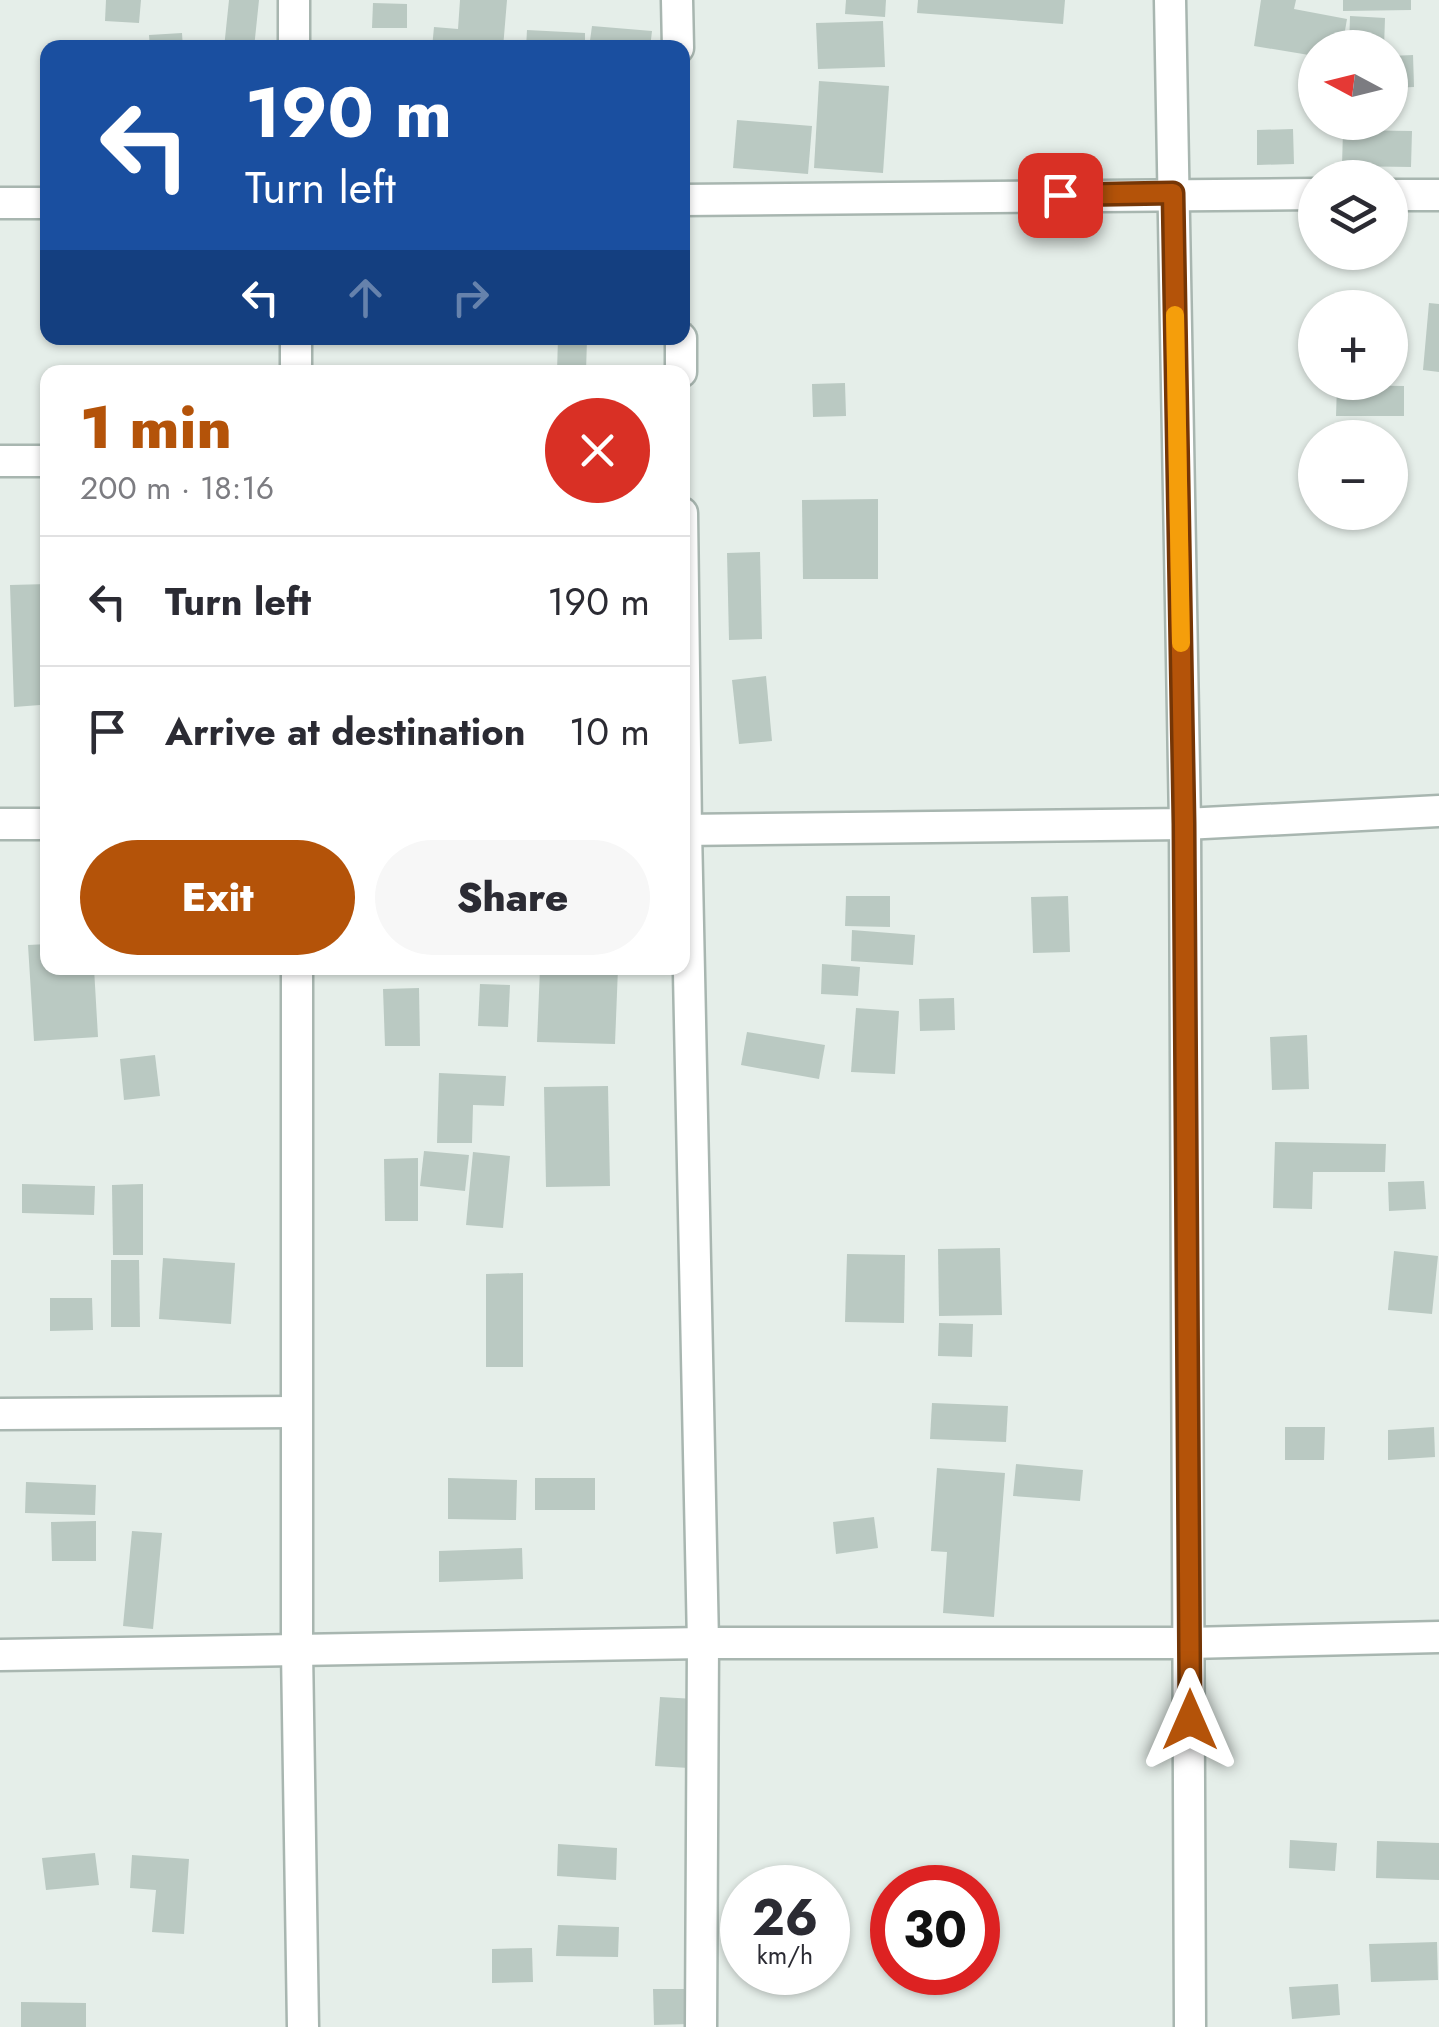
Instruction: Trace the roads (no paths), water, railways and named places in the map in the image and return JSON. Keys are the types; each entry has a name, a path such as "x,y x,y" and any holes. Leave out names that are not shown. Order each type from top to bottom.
{"street":[{"path":"294,0 294,40"},
{"path":"677,0 678,40"},
{"path":"1170,0 1184,824 1190,2027"},
{"path":"690,200 1298,194"},
{"path":"1408,195 1439,195"},
{"path":"0,203 40,203"},
{"path":"0,461 40,461"},
{"path":"690,830 1184,824 1439,811"},
{"path":"0,824 40,824"},
{"path":"297,975 296,1652 302,2027"},
{"path":"687,975 703,1643 702,2027"},
{"path":"0,1414 295,1412"},
{"path":"0,1655 703,1643 1190,1643 1439,1637"}]}
